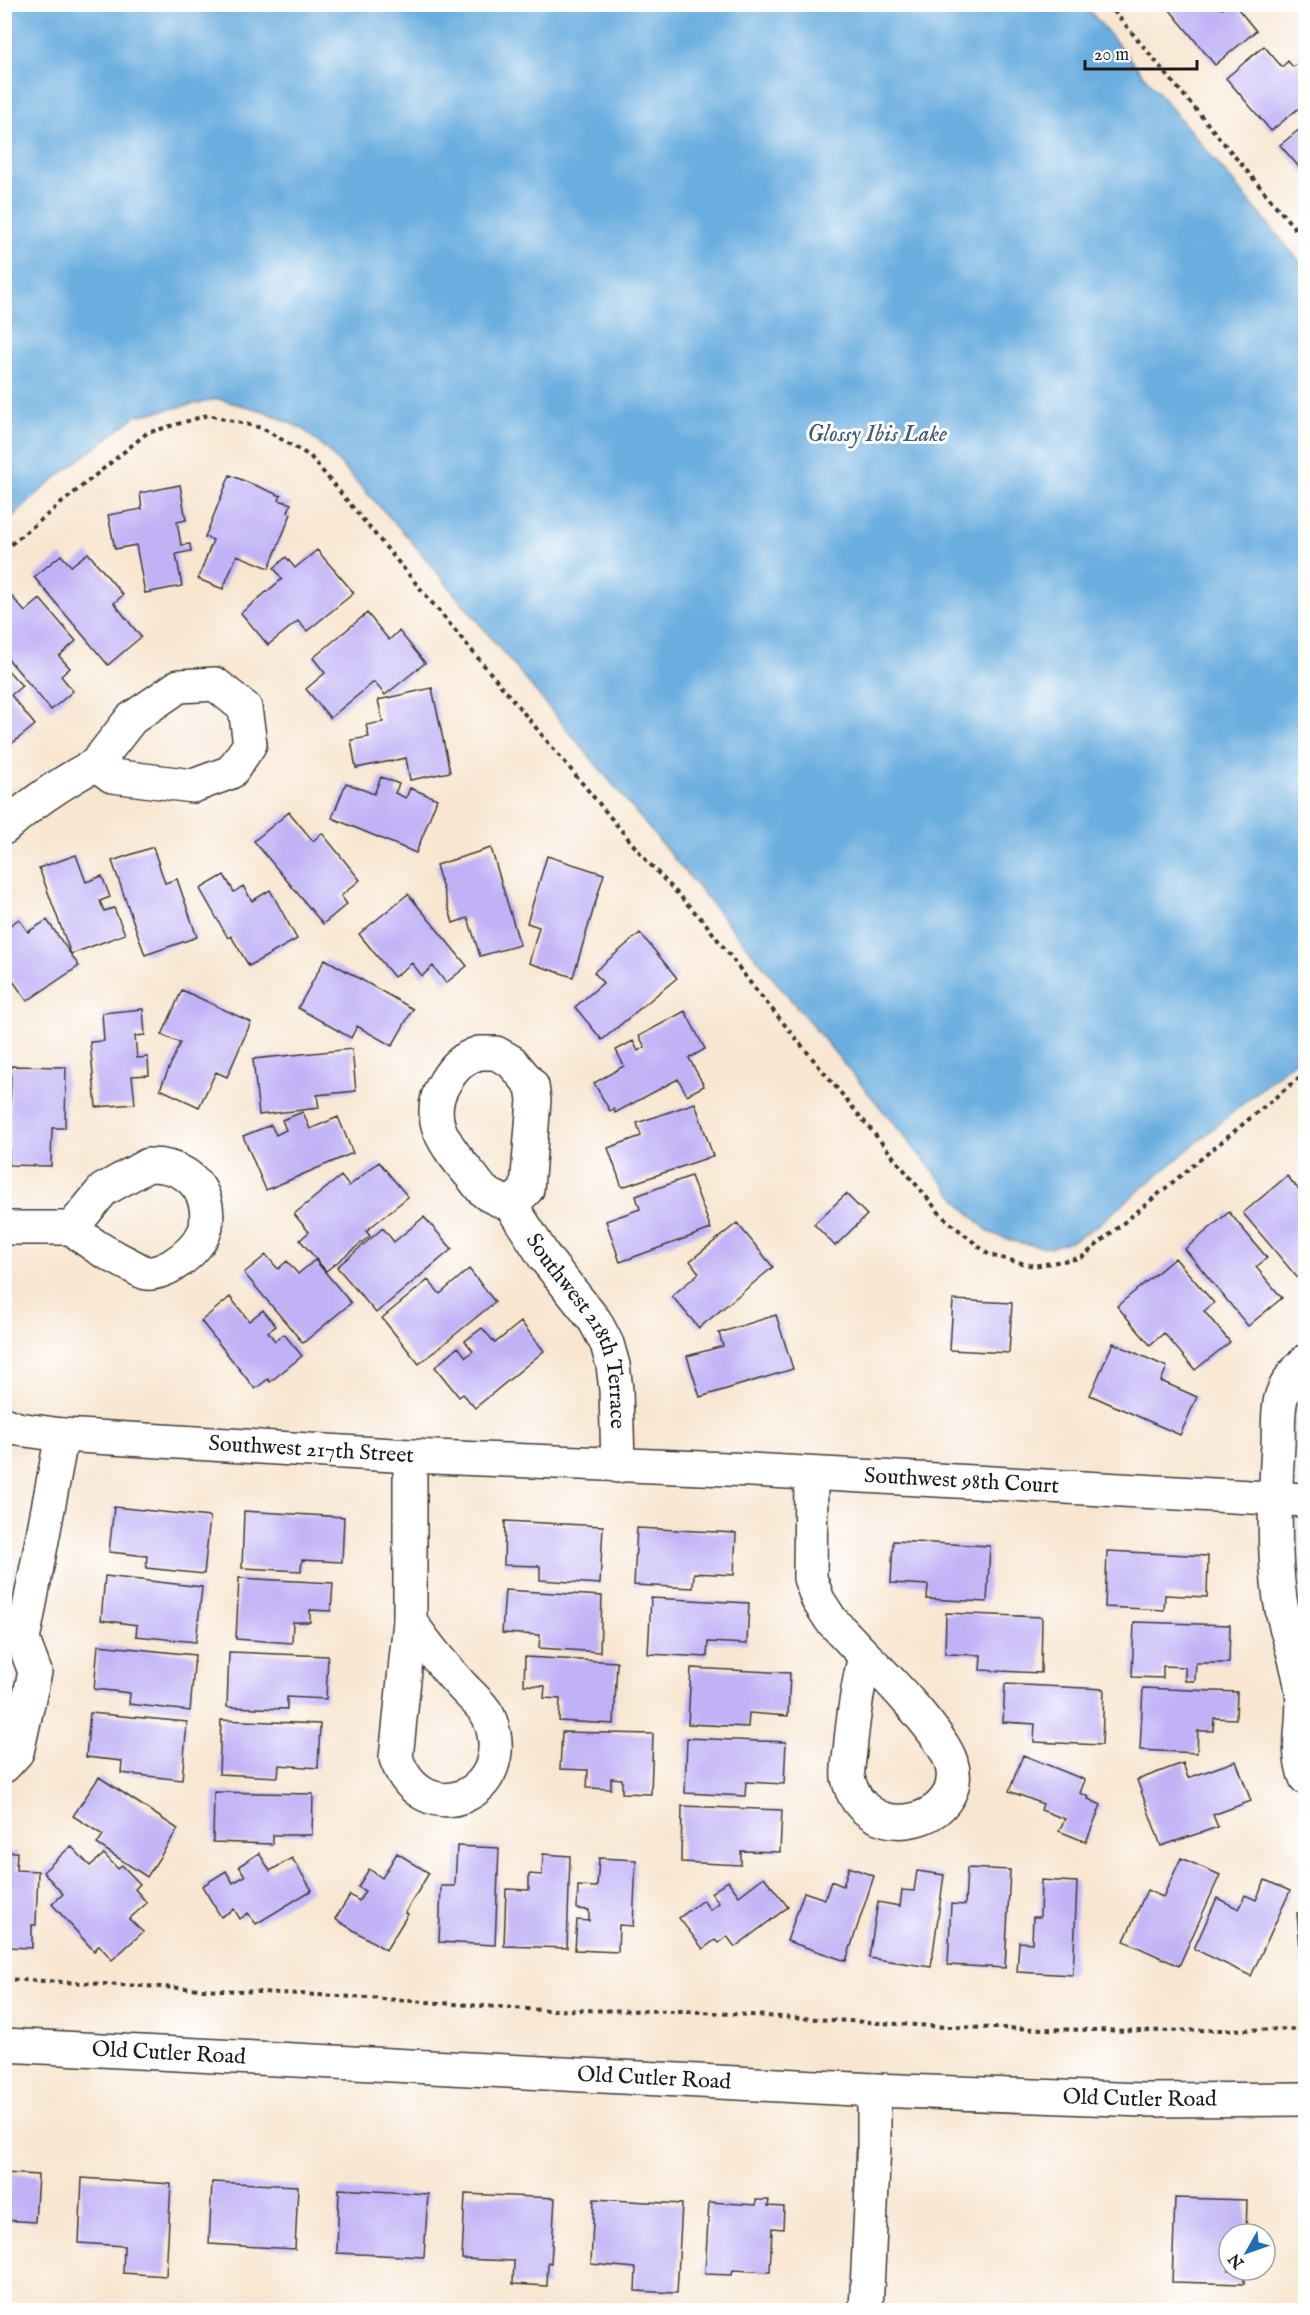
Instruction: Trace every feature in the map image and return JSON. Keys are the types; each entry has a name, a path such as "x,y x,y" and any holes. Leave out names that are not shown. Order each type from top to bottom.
{"street":[{"path":"4,828 26,808 62,783 96,764"},
{"name":"Southwest 218th Terrace","path":"511,1205 545,1258 595,1321 607,1344 614,1365 618,1466"},
{"path":"4,1228 72,1228"},
{"path":"1305,1361 1290,1379 1282,1396 1290,1499 1275,1549 1280,1601 1299,1671 1303,1698 1300,1742 1301,1768 1305,1778"},
{"name":"Southwest 217th Street","path":"4,1424 18,1429 62,1435 618,1466"},
{"path":"4,1766 17,1752 35,1672 14,1642 62,1435"},
{"path":"410,1456 410,1620 396,1758 401,1773 413,1786 431,1798 447,1801 473,1793 483,1784 496,1751 494,1734 489,1717 427,1647 410,1620"},
{"name":"Southwest 98th Court","path":"618,1466 1290,1499"},
{"path":"811,1474 810,1578 818,1600 831,1620 886,1676 943,1745 951,1763 953,1778 949,1796 934,1811 917,1819 897,1823 877,1816 857,1798 848,1776 855,1698 864,1656"},
{"name":"Old Cutler Road","path":"4,2045 874,2090 1143,2100 1305,2098"},
{"path":"866,2310 874,2162 874,2090"}],"path":[{"path":"1108,4 1305,242"},
{"path":"4,550 147,433 208,416 262,428 310,456 646,860 706,924 752,985 942,1216 989,1255 1034,1266 1081,1258 1305,1072"},
{"path":"4,1979 327,1995 542,2010 683,2011 948,2027 1239,2032 1305,2029"}],"water":[{"name":"Glossy Ibis Lake","path":"5,4 1085,5 1305,268 1305,1052 1098,1225 1076,1239 1050,1248 1015,1242 989,1232 962,1206 406,535 329,452 303,429 264,411 218,399 136,416 48,484 5,523"}],"building":[{"path":"1177,4 1218,4 1222,9 1228,4 1234,4 1256,31 1215,65 1170,10"},
{"path":"1264,46 1282,67 1288,61 1293,67 1301,61 1306,66 1306,102 1271,131 1226,78"},
{"path":"1306,124 1306,175 1280,145"},
{"path":"230,475 281,496 279,500 291,504 288,512 291,514 269,568 237,555 223,589 198,579 213,540 205,537"},
{"path":"180,485 186,520 177,522 181,545 190,544 191,551 176,554 182,586 145,593 136,545 115,549 108,515 142,509 140,493"},
{"path":"317,550 354,593 307,631 298,621 268,645 241,613 282,579 274,568 286,557 295,568"},
{"path":"88,553 123,595 114,603 141,637 108,665 34,577 61,555 71,566"},
{"path":"10,594 25,612 40,599 76,641 59,656 70,668 61,676 73,691 51,710 4,654 4,598"},
{"path":"367,613 389,640 399,631 425,663 385,695 374,682 330,718 306,689 325,673 313,658"},
{"path":"4,666 22,686 11,695 35,725 4,750"},
{"path":"432,688 450,772 410,780 406,758 356,768 351,740 369,737 366,725 383,722 378,700"},
{"path":"381,777 399,784 395,793 406,798 410,788 437,799 416,853 332,818 346,783 374,794"},
{"path":"289,812 313,841 322,833 360,880 341,896 347,904 323,924 254,841"},
{"path":"153,847 165,883 177,879 197,937 145,955 112,861"},
{"path":"491,848 520,945 480,956 468,918 453,923 436,865"},
{"path":"76,855 86,882 102,876 110,897 100,901 104,911 114,908 125,934 71,954 39,868"},
{"path":"547,856 604,874 573,977 529,963 539,927 527,923"},
{"path":"224,875 234,892 243,886 252,901 270,890 297,939 249,966 231,936 228,938 200,889"},
{"path":"408,894 467,966 446,983 433,966 422,976 412,963 394,977 359,934"},
{"path":"19,919 28,932 47,920 79,966 27,1001 4,968 4,920 9,926"},
{"path":"640,933 677,978 602,1040 575,1007 603,983 594,972"},
{"path":"325,959 413,1009 392,1046 357,1026 351,1038 298,1008"},
{"path":"182,990 251,1022 227,1077 216,1072 199,1107 160,1089 180,1043 162,1035"},
{"path":"143,1009 145,1035 135,1036 137,1058 148,1057 149,1075 132,1076 135,1104 96,1107 90,1042 104,1041 102,1013"},
{"path":"685,1011 705,1049 689,1058 704,1086 687,1095 678,1079 615,1113 614,1109 610,1111 594,1083 624,1066 616,1050 633,1041 638,1051 645,1047 639,1036"},
{"path":"352,1049 356,1091 317,1095 319,1108 259,1115 253,1059"},
{"path":"11,1066 66,1067 65,1128 52,1128 51,1166 9,1165"},
{"path":"695,1103 713,1156 622,1187 608,1148 641,1136 637,1123"},
{"path":"303,1112 310,1129 338,1117 353,1153 266,1190 243,1136 271,1125 276,1135 286,1130 282,1120"},
{"path":"379,1162 408,1197 366,1231 370,1236 326,1271 300,1240 309,1232 294,1214 341,1176 349,1186"},
{"path":"691,1176 711,1229 620,1262 606,1221 640,1209 636,1196"},
{"path":"1287,1176 1306,1198 1306,1288 1243,1213"},
{"path":"846,1194 867,1215 835,1246 814,1224"},
{"path":"1229,1212 1267,1258 1256,1267 1282,1298 1248,1326 1185,1249"},
{"path":"424,1217 452,1249 376,1313 337,1267 383,1228 394,1242"},
{"path":"737,1223 773,1267 699,1328 672,1296 699,1273 690,1261"},
{"path":"266,1255 278,1269 287,1261 298,1274 315,1260 351,1303 303,1343 244,1273"},
{"path":"1175,1258 1214,1303 1204,1311 1230,1342 1195,1370 1164,1333 1150,1345 1117,1306"},
{"path":"469,1269 495,1302 419,1364 382,1318 428,1280 440,1294"},
{"path":"230,1297 249,1321 263,1310 276,1326 268,1332 275,1341 284,1334 302,1356 270,1382 268,1379 255,1389 201,1321"},
{"path":"953,1300 1012,1303 1009,1353 950,1350"},
{"path":"776,1315 793,1369 700,1397 687,1356 723,1346 719,1333"},
{"path":"521,1322 544,1351 475,1408 463,1394 459,1397 435,1367 458,1347 466,1357 473,1351 465,1341 482,1328 495,1343"},
{"path":"1113,1343 1167,1367 1161,1381 1197,1397 1180,1435 1090,1395"},
{"path":"114,1507 210,1517 204,1574 146,1568 147,1556 109,1552"},
{"path":"244,1511 344,1517 342,1562 302,1560 301,1571 242,1568"},
{"path":"505,1521 603,1526 600,1584 540,1580 540,1566 504,1565"},
{"path":"637,1528 736,1533 734,1575 694,1573 693,1588 634,1585"},
{"path":"893,1541 990,1546 987,1602 927,1599 928,1585 891,1583"},
{"path":"1107,1551 1208,1556 1207,1597 1165,1595 1164,1610 1105,1607"},
{"path":"105,1576 202,1587 196,1642 136,1636 137,1625 101,1620"},
{"path":"239,1578 333,1583 331,1611 310,1610 310,1622 293,1622 292,1643 236,1639"},
{"path":"505,1590 602,1596 600,1652 539,1648 540,1635 502,1633"},
{"path":"651,1598 749,1603 747,1644 708,1642 707,1657 648,1654"},
{"path":"946,1613 1042,1617 1041,1673 980,1670 981,1655 945,1654"},
{"path":"1134,1622 1230,1625 1229,1663 1196,1663 1195,1681 1185,1681 1185,1667 1163,1666 1163,1678 1132,1677"},
{"path":"98,1645 195,1655 190,1711 129,1704 130,1693 94,1689"},
{"path":"229,1652 328,1656 326,1699 287,1697 287,1709 227,1707"},
{"path":"525,1657 617,1662 614,1724 559,1721 560,1699 544,1698 545,1686 524,1685"},
{"path":"691,1668 790,1673 788,1716 749,1713 748,1727 688,1724"},
{"path":"1005,1684 1104,1689 1102,1745 1034,1742 1035,1724 1003,1722"},
{"path":"1143,1688 1237,1692 1236,1719 1214,1718 1213,1731 1198,1731 1197,1753 1140,1750"},
{"path":"90,1713 187,1722 182,1780 121,1773 122,1761 86,1757"},
{"path":"221,1720 320,1724 318,1768 279,1765 278,1777 219,1774"},
{"path":"562,1732 653,1734 651,1794 622,1793 622,1779 611,1778 611,1789 587,1788 588,1770 560,1769"},
{"path":"687,1738 786,1742 784,1784 746,1782 745,1796 685,1793"},
{"path":"1023,1755 1085,1780 1080,1793 1101,1805 1086,1842 1059,1831 1065,1819 1041,1810 1043,1804 1009,1791"},
{"path":"1236,1761 1251,1801 1213,1815 1218,1827 1161,1846 1137,1780 1183,1763 1188,1778"},
{"path":"99,1777 178,1829 147,1877 97,1844 103,1835 73,1816"},
{"path":"214,1792 313,1794 312,1835 273,1835 273,1844 213,1842"},
{"path":"682,1806 782,1810 780,1852 741,1851 741,1865 681,1862"},
{"path":"71,1846 90,1866 104,1854 118,1869 122,1865 140,1884 135,1889 147,1903 129,1919 143,1932 112,1960 99,1945 94,1951 52,1904 63,1894 43,1872"},
{"path":"457,1846 499,1848 495,1945 439,1942 441,1886 455,1886"},
{"path":"4,1852 17,1852 16,1870 38,1871 36,1925 32,1925 32,1948 4,1947"},
{"path":"259,1853 270,1871 292,1858 312,1890 256,1924 248,1913 240,1919 234,1909 221,1917 202,1886 226,1871 233,1883 245,1876 239,1866"},
{"path":"397,1853 429,1873 386,1950 335,1919 350,1895 359,1901 365,1891 358,1887 369,1869 382,1878"},
{"path":"543,1854 570,1856 567,1948 504,1946 506,1889 529,1890 529,1874 542,1875"},
{"path":"599,1858 636,1860 633,1926 619,1925 618,1952 575,1950 577,1920 589,1921 589,1910 577,1909 578,1886 597,1887"},
{"path":"1181,1858 1220,1875 1179,1966 1124,1941 1147,1890 1163,1897"},
{"path":"849,1867 874,1876 846,1961 787,1941 804,1892 825,1899 831,1881 843,1886"},
{"path":"967,1868 1010,1870 1005,1968 948,1965 951,1904 965,1905"},
{"path":"917,1871 944,1875 931,1967 869,1958 878,1902 900,1906 902,1890 914,1891"},
{"path":"764,1877 788,1907 735,1947 727,1936 718,1943 715,1940 703,1949 679,1918 703,1900 710,1910 719,1903 711,1893 728,1881 739,1896"},
{"path":"1041,1880 1077,1882 1073,1975 1017,1972 1019,1942 1032,1943 1033,1917 1040,1917"},
{"path":"1265,1880 1290,1891 1251,1976 1194,1949 1217,1898 1239,1909 1245,1895 1256,1900"},
{"path":"1297,1913 1306,1913 1306,1971 1302,1971"},
{"path":"4,2173 38,2175 35,2222 4,2220"},
{"path":"82,2178 171,2184 166,2276 123,2273 124,2246 79,2243"},
{"path":"212,2182 298,2186 295,2249 209,2244"},
{"path":"339,2189 428,2194 424,2257 337,2253"},
{"path":"465,2194 555,2198 551,2263 548,2262 547,2286 513,2284 514,2261 462,2259"},
{"path":"1175,2198 1247,2200 1246,2222 1217,2222 1217,2282 1244,2282 1244,2284 1172,2282"},
{"path":"594,2199 682,2204 677,2293 635,2291 636,2268 591,2264"},
{"path":"756,2200 769,2200 768,2206 784,2207 783,2229 772,2228 770,2272 733,2270 732,2275 705,2274 709,2202 756,2205"},
{"path":"1300,2280 1306,2280 1306,2310 1302,2310"}]}
